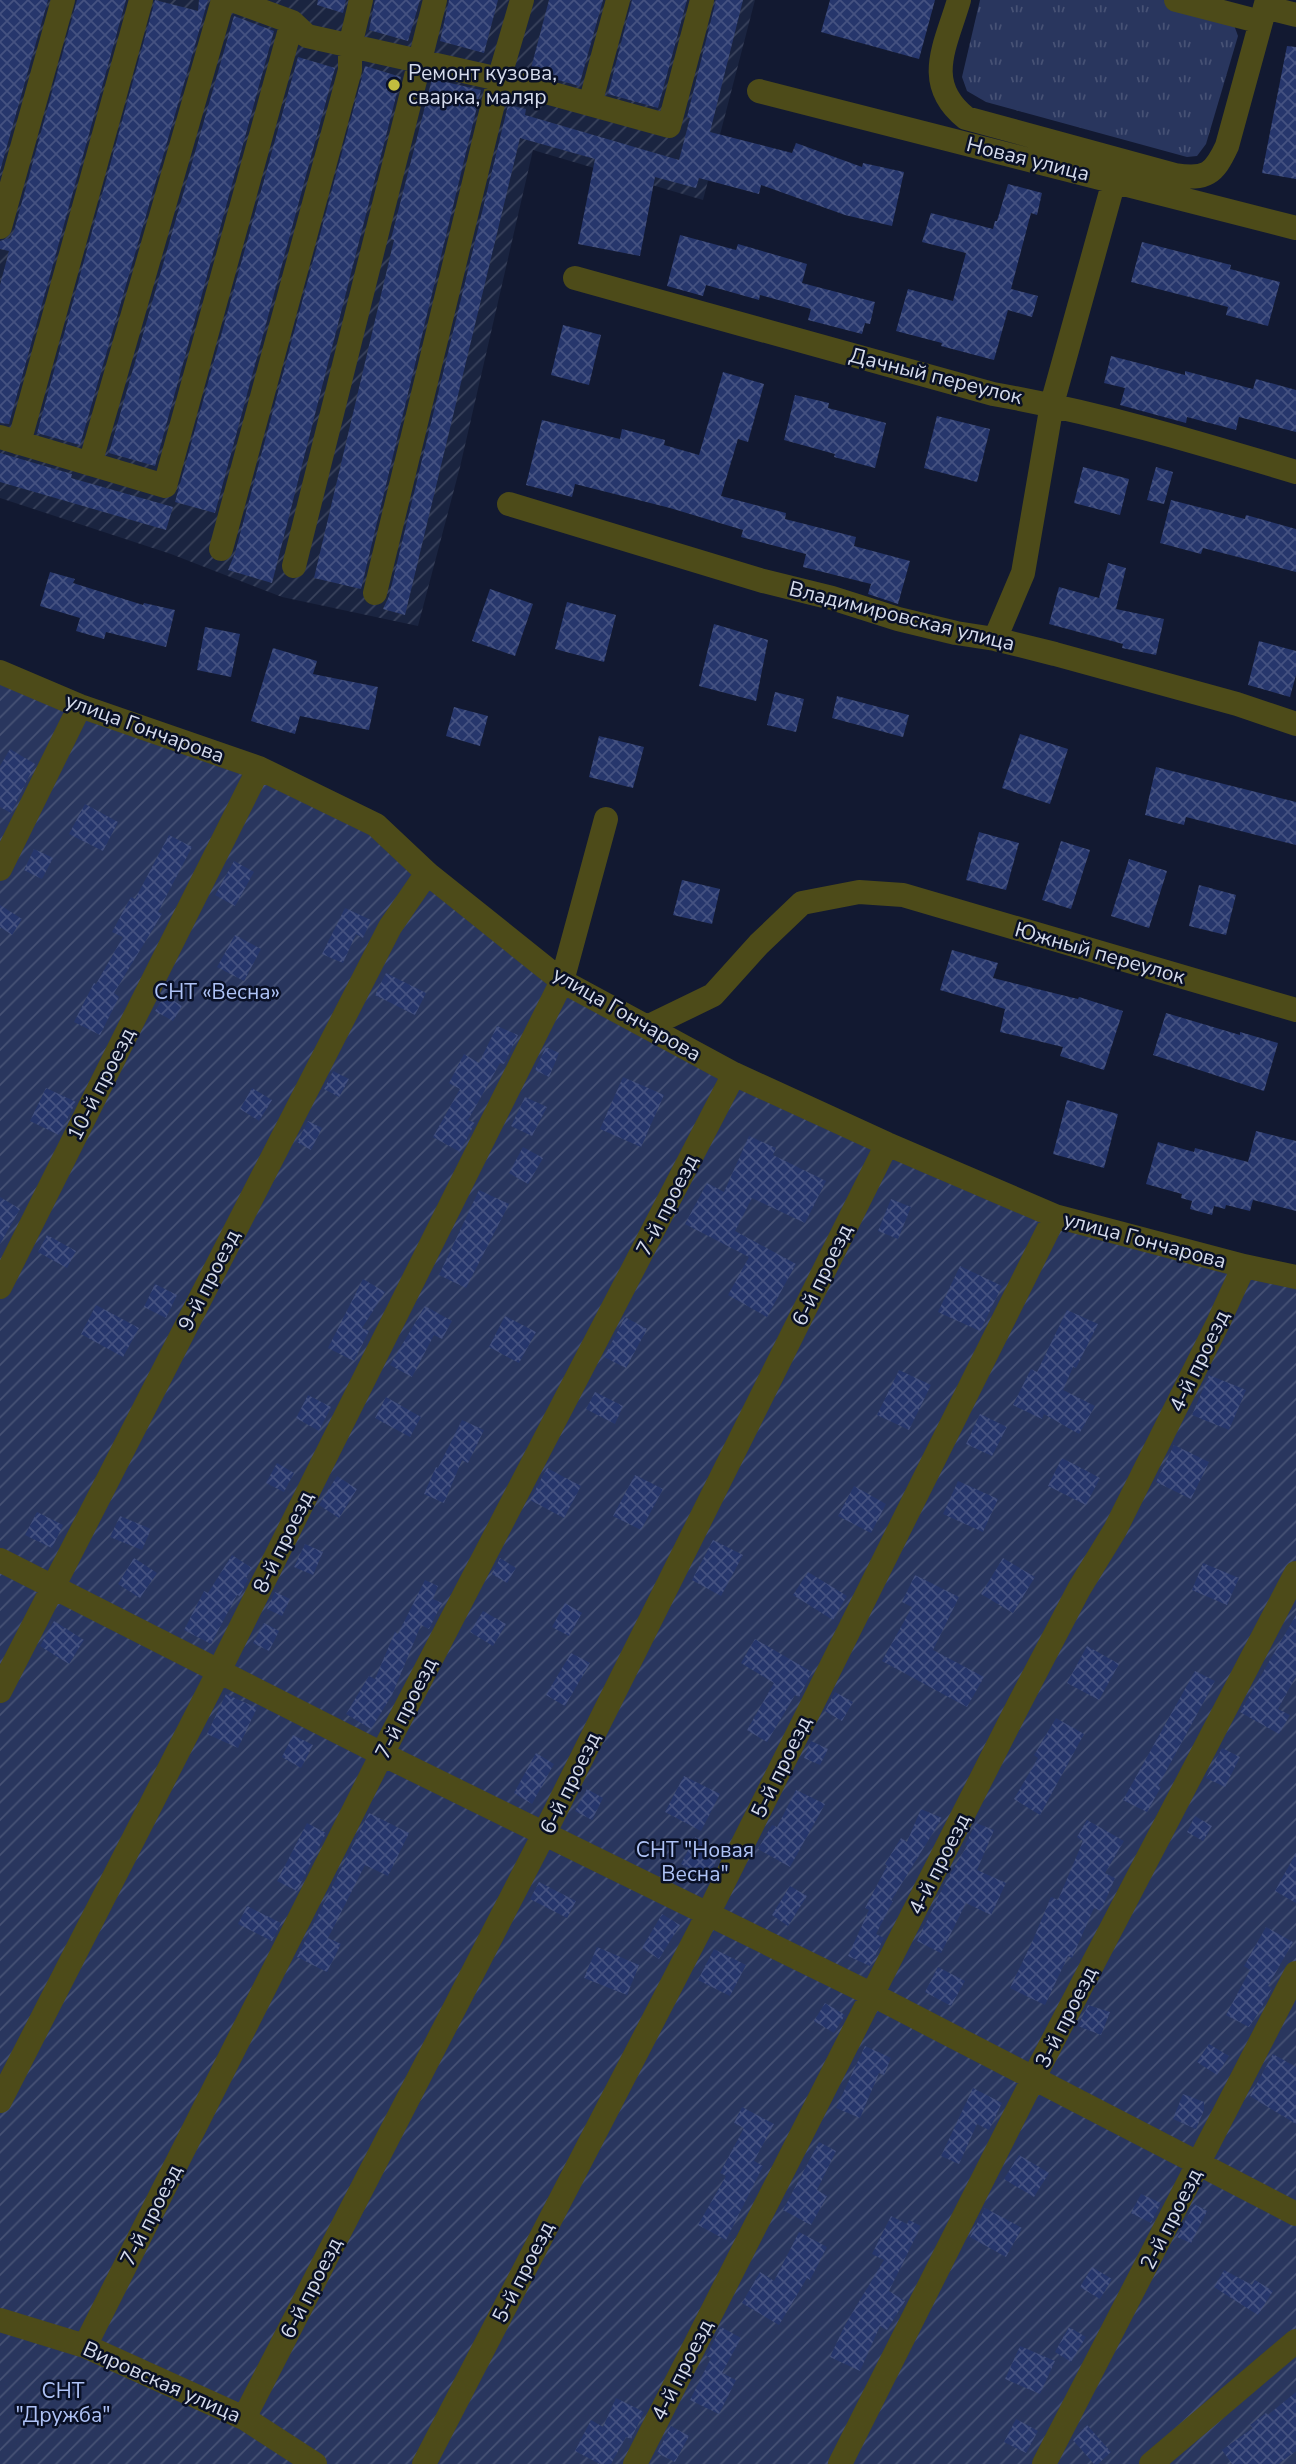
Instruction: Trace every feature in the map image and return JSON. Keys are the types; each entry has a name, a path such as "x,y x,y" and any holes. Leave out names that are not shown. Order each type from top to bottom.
{"street":[{"path":"0,227 63,0"},
{"path":"141,0 9,440 165,486 292,22"},
{"path":"90,464 223,0"},
{"path":"232,0 292,22 307,36 499,79 669,127 702,0"},
{"path":"221,549 350,70 350,46 361,0"},
{"path":"294,565 435,0"},
{"path":"375,593 499,79 522,0"},
{"path":"590,104 618,0"},
{"path":"958,0 940,74 943,91 951,106 966,118 1193,178 1205,175 1217,166 1227,146 1264,10"},
{"path":"1176,0 1296,15"},
{"name":"Новая улица","path":"759,91 1296,228"},
{"path":"995,639 1023,573 1052,404 1114,181"},
{"name":"Дачный переулок","path":"575,278 993,394 1052,404 1158,430 1296,472"},
{"name":"Владимировская улица","path":"509,503 763,581 832,598 898,619 995,639 1157,682 1296,724"},
{"name":"улица Гончарова","path":"0,672 80,706 259,768 376,825 427,873 562,981 734,1074 887,1144 1055,1216 1296,1277"},
{"path":"0,869 80,706"},
{"name":"10-й проезд","path":"0,1287 259,768"},
{"name":"8-й проезд","path":"0,2101 219,1671 562,981 606,819"},
{"name":"9-й проезд","path":"0,1691 390,926 427,873"},
{"name":"Южный переулок","path":"647,1027 713,995 759,944 802,903 859,892 903,895 1296,1010"},
{"name":"7-й проезд","path":"85,2346 382,1754 734,1074"},
{"name":"6-й проезд","path":"244,2418 544,1834 887,1144"},
{"name":"5-й проезд","path":"424,2464 707,1916 1055,1216"},
{"name":"4-й проезд","path":"635,2464 1025,1692 1079,1589 1115,1530 1244,1266"},
{"path":"0,1560 382,1754 873,1996 1296,2214"},
{"name":"3-й проезд","path":"841,2464 1033,2079 1296,1573"},
{"name":"2-й проезд","path":"1044,2464 1296,1973"},
{"name":"Вировская улица","path":"0,2320 85,2346 244,2418 315,2464"},
{"path":"1151,2464 1296,2341"}],"shaded area":[{"path":"0,0 755,0 703,200 533,150 460,467 418,626 282,597 171,554 0,498"}],"green space":[{"path":"980,0 1168,0 1230,14 1238,36 1206,144 1197,156 1187,157 986,102 967,91 962,77"},
{"name":"СНТ \"Новая Весна\"","path":"0,672 376,825 562,981 1055,1216 1296,1277 1296,2464 0,2464"}],"building":[{"path":"0,0 48,0 0,171"},
{"path":"77,0 126,0 9,424 0,423 0,285 9,251 0,249 0,241 10,238 14,231"},
{"path":"155,0 198,11 199,0 208,0 80,445 37,433"},
{"path":"318,0 346,0 343,13 317,5"},
{"path":"375,0 420,0 408,41 369,30"},
{"path":"449,0 498,0 484,53 440,41"},
{"path":"549,0 603,0 579,86 530,72"},
{"path":"632,0 687,0 658,108 608,94"},
{"path":"716,0 743,0 710,132 792,153 796,143 862,167 863,163 904,172 892,226 845,215 761,185 759,194 699,178 696,188 655,177 640,256 578,244 595,159 520,138 405,615 383,609 389,596 508,105 526,109 525,115 679,160"},
{"path":"830,0 935,0 919,59 821,32"},
{"path":"234,16 274,31 155,466 109,453"},
{"path":"1287,46 1296,47 1296,179 1262,173"},
{"path":"298,57 335,68 215,513 175,502"},
{"path":"365,66 401,77 272,583 228,570 235,553"},
{"path":"432,79 481,90 361,589 314,578 394,240 391,239"},
{"path":"1008,184 1042,193 1037,215 1031,213 1011,289 1038,296 1032,317 1008,310 994,360 896,331 908,289 953,301 966,253 922,242 931,213 993,229"},
{"path":"680,235 736,250 738,244 807,264 802,283 875,302 870,324 865,323 862,334 808,320 811,309 760,295 759,300 706,285 703,296 667,286"},
{"path":"1142,242 1231,265 1230,269 1280,282 1268,326 1226,315 1228,307 1131,282"},
{"path":"563,325 601,335 589,385 551,375"},
{"path":"1111,356 1185,375 1185,371 1253,389 1256,379 1296,390 1296,432 1239,417 1236,430 1187,417 1186,423 1120,405 1125,388 1104,383"},
{"path":"723,372 764,384 748,442 738,439 721,496 786,513 785,519 856,537 854,546 910,561 898,604 868,594 871,584 803,567 806,554 741,537 743,530 575,484 572,497 526,485 542,420 620,439 622,429 665,440 664,445 699,455"},
{"path":"795,395 829,403 828,408 886,423 875,468 784,440"},
{"path":"937,416 990,429 977,482 924,468"},
{"path":"0,453 72,474 71,478 173,507 166,530 0,482"},
{"path":"1083,467 1129,479 1120,515 1074,503"},
{"path":"1156,467 1173,472 1164,504 1147,500"},
{"path":"1171,500 1245,519 1246,515 1296,529 1296,572 1203,548 1201,554 1160,543"},
{"path":"1108,563 1126,568 1116,609 1164,619 1156,655 1122,648 1123,644 1049,624 1059,587 1099,598"},
{"path":"50,572 75,579 73,583 143,605 144,603 175,610 166,647 106,632 104,639 76,631 80,618 40,606"},
{"path":"490,589 533,604 515,656 472,641"},
{"path":"567,602 616,615 604,662 555,649"},
{"path":"714,624 768,640 756,701 699,686"},
{"path":"205,627 240,634 231,677 197,670"},
{"path":"1259,641 1296,651 1296,675 1290,697 1248,685"},
{"path":"273,648 317,661 313,674 378,687 369,730 300,716 295,734 251,721"},
{"path":"775,692 804,699 796,732 767,725"},
{"path":"837,696 909,715 903,737 832,718"},
{"path":"454,707 488,716 480,746 446,736"},
{"path":"1020,734 1068,749 1050,804 1002,788"},
{"path":"599,736 644,747 633,788 589,777"},
{"path":"10,749 35,764 11,813 0,807 0,766"},
{"path":"1156,767 1296,802 1296,845 1186,817 1184,825 1145,815"},
{"path":"85,804 118,822 103,851 69,834"},
{"path":"979,832 1019,843 1006,890 966,880"},
{"path":"169,835 192,847 158,912 162,914 114,993 119,997 100,1035 74,1022 94,983 96,984 123,937 112,932 131,897 135,899"},
{"path":"1061,841 1090,850 1071,909 1042,900"},
{"path":"34,849 53,858 42,879 24,870"},
{"path":"1129,859 1167,871 1149,928 1111,916"},
{"path":"234,861 254,872 235,906 215,895"},
{"path":"682,880 720,889 712,924 673,915"},
{"path":"1199,885 1236,895 1226,935 1189,926"},
{"path":"0,905 22,919 12,935 0,927"},
{"path":"345,908 371,920 363,938 356,934 343,963 322,954"},
{"path":"235,935 261,949 244,981 217,967"},
{"path":"952,950 998,963 993,978 1078,999 1079,997 1123,1011 1104,1070 1060,1056 1063,1047 1000,1032 1005,1009 940,990"},
{"path":"386,973 426,993 415,1015 375,995"},
{"path":"165,995 182,1006 173,1021 155,1011"},
{"path":"1166,1013 1240,1035 1240,1032 1278,1043 1264,1091 1153,1055"},
{"path":"497,1026 518,1035 504,1064 500,1063 468,1120 475,1123 460,1152 433,1137 460,1089 449,1083 464,1054 479,1063"},
{"path":"546,1047 559,1053 549,1077 535,1070"},
{"path":"333,1071 349,1079 339,1097 324,1089"},
{"path":"623,1077 664,1095 641,1147 600,1129"},
{"path":"46,1088 76,1102 59,1135 30,1121"},
{"path":"252,1088 272,1100 259,1121 240,1109"},
{"path":"525,1097 547,1107 532,1136 511,1126"},
{"path":"1067,1100 1118,1114 1104,1168 1053,1154"},
{"path":"308,1121 322,1128 311,1150 297,1142"},
{"path":"1256,1131 1296,1141 1296,1211 1253,1200 1250,1211 1226,1205 1225,1209 1214,1206 1212,1215 1190,1209 1192,1201 1181,1198 1182,1194 1146,1184 1158,1142 1194,1152 1195,1148 1248,1162"},
{"path":"749,1136 776,1148 773,1155 826,1181 805,1223 752,1198 735,1231 796,1264 767,1317 728,1295 749,1257 685,1224 707,1183 724,1192"},
{"path":"523,1147 543,1158 528,1184 509,1173"},
{"path":"479,1190 509,1204 466,1288 439,1275"},
{"path":"0,1197 20,1209 0,1244"},
{"path":"891,1199 911,1207 898,1239 878,1231"},
{"path":"47,1235 76,1251 67,1268 38,1252"},
{"path":"960,1266 1002,1286 980,1331 938,1312"},
{"path":"363,1279 385,1292 362,1328 369,1331 354,1361 328,1348"},
{"path":"155,1284 177,1295 166,1318 144,1307"},
{"path":"96,1305 139,1328 123,1357 81,1334"},
{"path":"425,1306 452,1321 442,1339 434,1335 412,1377 390,1365"},
{"path":"1067,1310 1098,1324 1063,1390 1095,1406 1079,1434 1044,1414 1042,1419 1013,1405 1031,1369 1037,1372"},
{"path":"505,1316 536,1332 519,1363 489,1347"},
{"path":"625,1317 647,1329 626,1368 604,1357"},
{"path":"899,1370 931,1385 909,1430 877,1415"},
{"path":"1209,1375 1246,1390 1229,1430 1192,1415"},
{"path":"595,1392 623,1406 615,1424 586,1409"},
{"path":"308,1395 331,1407 319,1431 296,1418"},
{"path":"386,1397 421,1417 410,1437 375,1418"},
{"path":"980,1414 1007,1427 992,1456 966,1444"},
{"path":"462,1420 484,1430 468,1463 462,1460 444,1503 424,1494"},
{"path":"1174,1445 1209,1462 1191,1499 1156,1482"},
{"path":"1062,1458 1100,1478 1086,1505 1048,1486"},
{"path":"277,1463 294,1473 284,1492 266,1483"},
{"path":"547,1468 581,1486 564,1518 530,1500"},
{"path":"635,1475 663,1489 641,1530 613,1516"},
{"path":"337,1476 357,1489 339,1518 319,1505"},
{"path":"958,1481 998,1499 983,1532 943,1514"},
{"path":"854,1486 886,1504 871,1533 838,1516"},
{"path":"37,1512 63,1525 52,1548 25,1535"},
{"path":"120,1516 151,1529 142,1550 110,1537"},
{"path":"713,1540 743,1555 721,1596 692,1580"},
{"path":"305,1544 323,1552 313,1575 294,1567"},
{"path":"232,1555 252,1568 240,1596 237,1595 211,1644 184,1630 204,1591 208,1593"},
{"path":"134,1558 157,1573 140,1598 118,1584"},
{"path":"500,1558 516,1568 507,1583 492,1574"},
{"path":"1003,1558 1035,1577 1013,1613 981,1594"},
{"path":"1203,1563 1239,1578 1227,1605 1192,1590"},
{"path":"808,1572 847,1596 833,1620 793,1595"},
{"path":"915,1575 959,1597 933,1650 984,1677 967,1707 882,1661 912,1607 902,1602"},
{"path":"425,1580 438,1586 433,1599 442,1603 429,1629 421,1625 392,1695 371,1729 346,1714 369,1676 375,1679 395,1632 398,1634"},
{"path":"275,1592 290,1599 282,1616 267,1609"},
{"path":"565,1603 582,1613 569,1636 552,1627"},
{"path":"483,1611 506,1624 493,1646 470,1632"},
{"path":"1296,1615 1296,1676 1278,1709 1290,1715 1279,1734 1240,1712"},
{"path":"54,1621 84,1640 69,1664 40,1646"},
{"path":"264,1623 279,1631 269,1651 253,1643"},
{"path":"755,1639 812,1672 799,1697 795,1695 767,1742 747,1730 774,1683 741,1663"},
{"path":"1087,1646 1119,1664 1099,1700 1067,1683"},
{"path":"571,1653 590,1663 565,1706 546,1695"},
{"path":"1195,1671 1215,1681 1158,1786 1161,1787 1147,1812 1123,1800"},
{"path":"835,1692 853,1702 842,1721 825,1711"},
{"path":"226,1694 257,1708 238,1748 207,1734"},
{"path":"1056,1718 1084,1734 1040,1815 1014,1799 1038,1758 1034,1755"},
{"path":"293,1735 313,1745 301,1768 282,1757"},
{"path":"811,1741 828,1749 820,1765 804,1758"},
{"path":"1222,1748 1240,1757 1225,1787 1206,1778"},
{"path":"536,1753 554,1764 532,1804 514,1793"},
{"path":"684,1776 720,1794 701,1831 665,1812"},
{"path":"587,1789 603,1798 592,1820 575,1811"},
{"path":"796,1790 825,1804 790,1867 758,1849 772,1825 777,1827"},
{"path":"921,1809 942,1818 891,1901 876,1934 884,1938 870,1966 848,1956 869,1910 865,1908 887,1866 885,1864 901,1838 907,1842"},
{"path":"369,1813 409,1833 388,1876 365,1865 328,1938 341,1944 327,1972 297,1957"},
{"path":"1195,1816 1212,1826 1203,1841 1187,1832"},
{"path":"1087,1820 1124,1841 1105,1873 1115,1878 1101,1911 1094,1908 1072,1958 1068,1956 1045,2005 1010,1988 1051,1897 1058,1900 1083,1841 1077,1837"},
{"path":"307,1823 326,1833 297,1891 277,1881"},
{"path":"976,1823 994,1830 977,1870 1006,1883 991,1915 966,1903 941,1953 917,1941 946,1881 967,1846 965,1845"},
{"path":"695,1837 721,1852 707,1878 681,1864"},
{"path":"1296,1853 1296,1903 1275,1891"},
{"path":"539,1882 576,1901 567,1918 530,1899"},
{"path":"790,1886 807,1896 788,1926 772,1915"},
{"path":"247,1906 281,1923 272,1941 238,1924"},
{"path":"662,1914 680,1925 659,1959 642,1948"},
{"path":"1266,1927 1293,1942 1268,1986 1272,1988 1249,2027 1226,2015 1250,1970 1244,1966"},
{"path":"597,1947 639,1965 627,1995 584,1978"},
{"path":"714,1949 746,1965 730,1996 698,1980"},
{"path":"938,1967 965,1981 951,2006 925,1992"},
{"path":"825,2003 845,2015 834,2033 814,2021"},
{"path":"1088,2005 1110,2012 1101,2035 1078,2026"},
{"path":"1209,2044 1229,2056 1217,2075 1197,2062"},
{"path":"865,2046 891,2058 884,2075 879,2073 860,2118 836,2108"},
{"path":"1273,2054 1296,2067 1296,2124 1250,2096"},
{"path":"973,2088 1002,2103 989,2130 977,2124 959,2164 941,2156"},
{"path":"1183,2094 1204,2102 1204,2110 1196,2129 1173,2119"},
{"path":"742,2107 774,2124 754,2161 763,2166 726,2240 698,2225 726,2176 720,2173 744,2128 734,2123"},
{"path":"819,2142 836,2151 817,2190 827,2196 811,2225 783,2210"},
{"path":"1019,2155 1049,2173 1034,2197 1004,2179"},
{"path":"1141,2194 1161,2203 1151,2223 1131,2213"},
{"path":"1194,2204 1207,2211 1191,2243 1177,2237"},
{"path":"985,2208 1022,2228 1006,2257 970,2237"},
{"path":"891,2216 907,2224 909,2220 921,2226 889,2291 905,2301 887,2330 880,2326 860,2371 830,2357 845,2325 884,2260 872,2254"},
{"path":"799,2232 827,2247 810,2280 807,2278 779,2325 742,2303 760,2272 774,2281"},
{"path":"1092,2267 1112,2279 1100,2299 1080,2287"},
{"path":"1224,2270 1252,2285 1255,2280 1273,2291 1258,2315 1214,2287"},
{"path":"721,2327 741,2338 722,2373 736,2380 719,2414 690,2400 711,2358 706,2356"},
{"path":"1069,2327 1086,2337 1071,2362 1055,2352"},
{"path":"1020,2346 1055,2361 1040,2394 1005,2379"},
{"path":"1296,2392 1296,2451 1278,2464 1232,2464 1222,2450 1253,2428 1250,2425 1266,2413 1268,2415"},
{"path":"616,2398 644,2412 631,2439 626,2437 611,2464 600,2464 575,2451 591,2420 603,2427"},
{"path":"1016,2419 1038,2431 1026,2453 1004,2442"},
{"path":"1087,2425 1111,2452 1098,2464 1094,2464 1073,2440"},
{"path":"671,2426 689,2436 675,2462 657,2453"}],"place":[{"name":"Ремонт кузова, сварка, маляр","path":"394,85"}],"park label":[{"name":"СНТ «Весна»","path":"217,992"},
{"name":"СНТ \"Дружба\"","path":"63,2403"}]}
